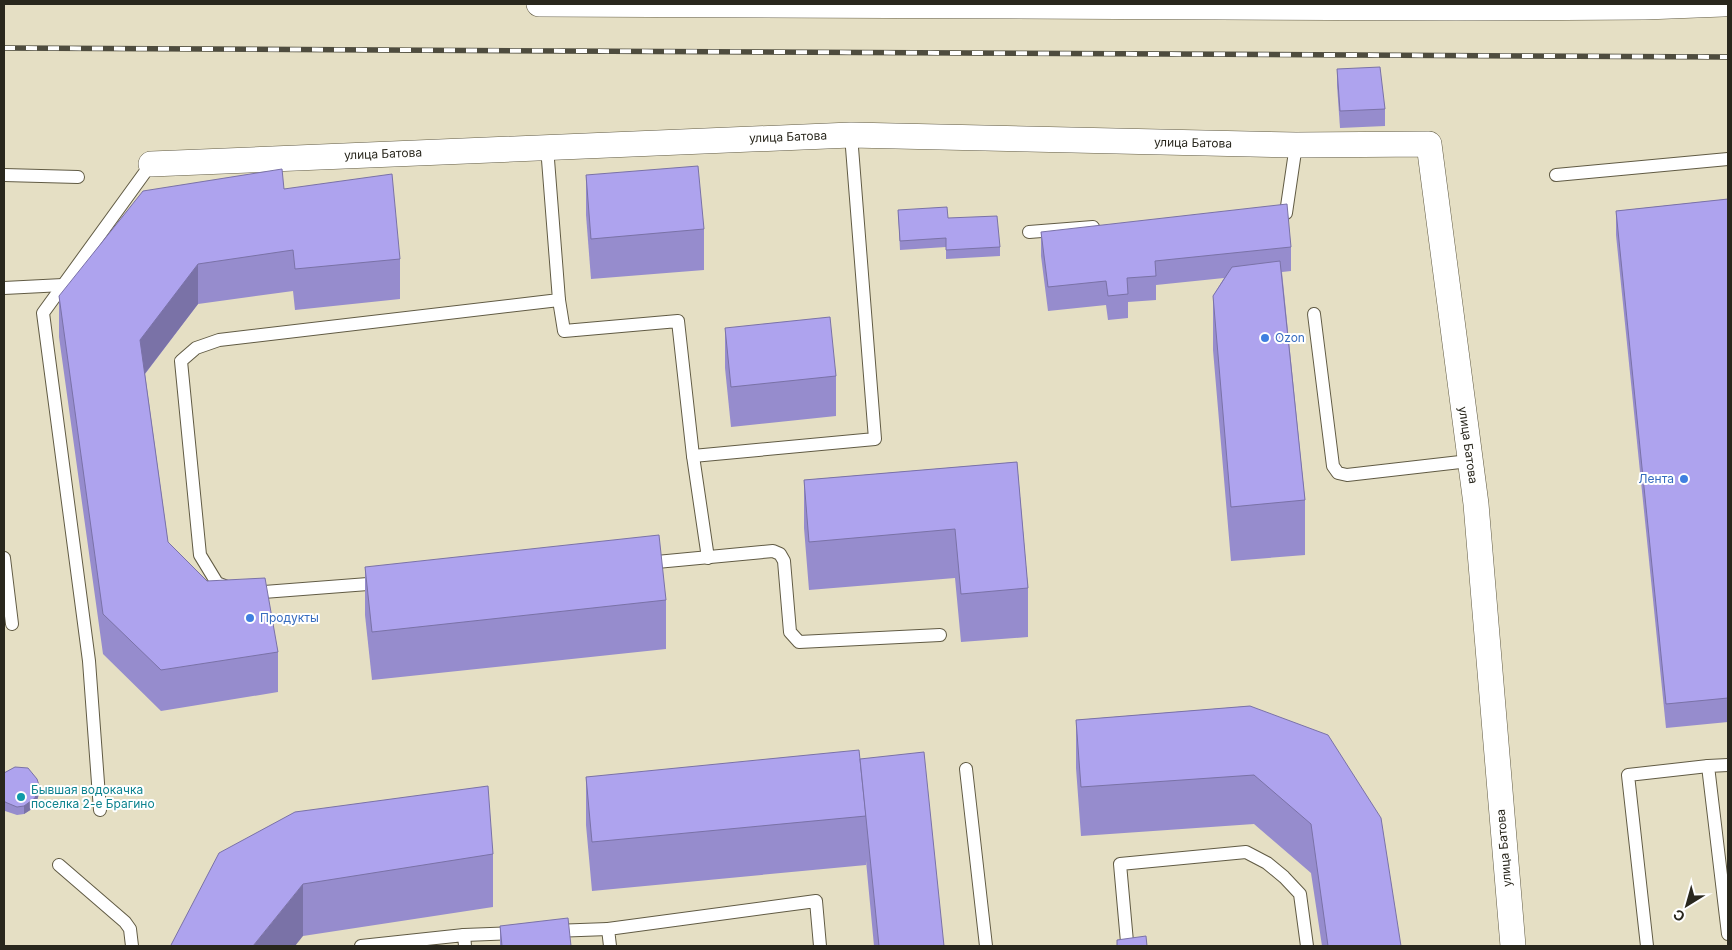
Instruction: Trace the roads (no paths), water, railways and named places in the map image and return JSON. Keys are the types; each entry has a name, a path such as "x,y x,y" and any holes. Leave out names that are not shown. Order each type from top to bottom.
{"street":[{"path":"539,4 1273,6 1645,6 1723,4"},
{"name":"улица Батова","path":"150,164 851,135 1296,145 1429,144 1476,504 1512,946"}],"lane":[{"path":"692,456 875,439 851,135"},
{"path":"1266,215 1286,214 1296,145"},
{"path":"547,147 559,300 564,331 678,321 692,456 708,558"},
{"path":"1556,175 1728,159"},
{"path":"100,810 89,661 43,313 150,164"},
{"path":"4,175 78,177"},
{"path":"1029,232 1108,226"},
{"path":"4,288 63,285"},
{"path":"395,582 243,594 217,583 200,555 181,361 196,348 219,340 559,300"},
{"path":"1314,314 1333,466 1338,473 1347,475 1469,461"},
{"path":"630,564 773,551 780,554 784,561 790,632 799,642 940,635"},
{"path":"4,558 12,624"},
{"path":"1647,946 1628,776 1728,765"},
{"path":"1708,766 1728,934"},
{"path":"966,769 986,946"},
{"path":"1127,942 1120,864 1246,852 1267,863 1300,894 1307,946"},
{"path":"59,865 125,922 130,928 132,946"},
{"path":"361,946 465,940 536,932 608,929 816,901 820,946"},
{"path":"608,929 610,946"}],"railway":[{"path":"4,48 1728,57"}],"place":[{"name":"Ozon","path":"1265,338"},
{"name":"Лента","path":"1684,479"},
{"name":"Продукты","path":"250,618"},
{"name":"Бывшая водокачка поселка 2-е Брагино","path":"21,797"}]}
